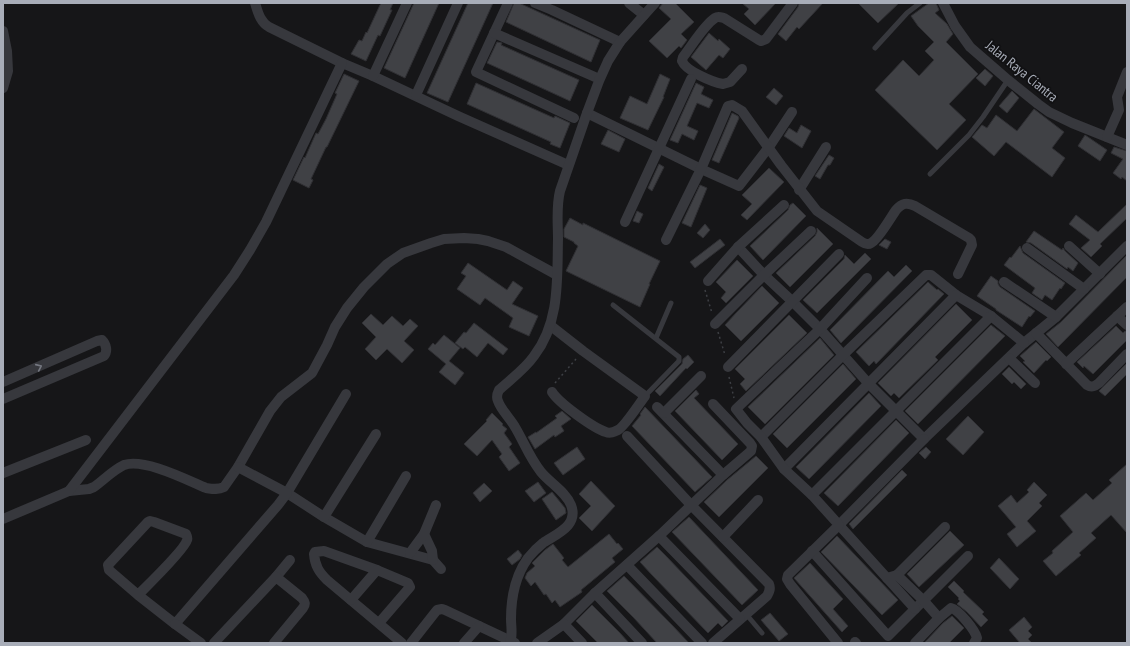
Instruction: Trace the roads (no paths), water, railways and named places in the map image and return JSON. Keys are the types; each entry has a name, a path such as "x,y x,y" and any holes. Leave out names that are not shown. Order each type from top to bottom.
{"street":[{"path":"255,3 261,20 266,25 342,64 416,95 458,116 566,164"},
{"path":"373,76 407,3"},
{"path":"416,95 458,3"},
{"path":"508,3 476,72 574,118"},
{"path":"535,3 553,6 620,42"},
{"path":"629,3 644,15"},
{"path":"411,643 439,609 445,610 512,642 512,605 517,579 521,569 543,543 556,535 569,524 573,512 572,506 568,499 541,472 528,453 516,428 499,403 497,393 534,358 551,326 554,313 557,275 559,198 587,113 605,68 620,42 655,3"},
{"path":"742,69 730,82 723,84 701,76 686,67 682,61 683,57 704,28 716,17 721,17 762,41 766,39 793,3"},
{"name":"Jalan Raya Ciantra","path":"943,3 955,26 970,47 1008,80 1049,112 1127,145"},
{"path":"3,31 7,51 8,71 3,88"},
{"path":"494,32 595,77"},
{"path":"69,491 234,275 250,250 266,222 342,64"},
{"path":"1107,137 1119,110 1117,97 1127,72"},
{"path":"624,222 691,79"},
{"path":"666,240 701,169 728,106 731,105 742,111 817,211 864,244 872,243 899,206 906,203 915,206 971,240 972,247 958,274"},
{"path":"587,113 739,186 792,112"},
{"path":"800,190 826,147"},
{"path":"708,281 738,247 784,205"},
{"path":"715,324 811,231"},
{"path":"3,519 69,491 94,487 125,465 135,464 151,466 206,488 221,489 224,487 238,467 270,411 282,397 312,373 347,308 364,287 403,252 444,239 464,238 488,241 506,248 557,275"},
{"path":"1068,246 1100,274"},
{"path":"837,643 790,584 787,579 788,575 924,439 1024,343 1056,317 1127,246"},
{"path":"738,247 764,275 820,329 868,383 924,439"},
{"path":"1026,248 1084,289"},
{"path":"728,367 839,254"},
{"path":"761,437 926,275 931,275 956,295 991,316 1024,343"},
{"path":"867,278 820,329 736,409 761,437 784,469 812,495 839,525 892,576 924,601 939,618"},
{"path":"1004,282 1056,317"},
{"path":"784,469 956,295"},
{"path":"1066,364 1127,306"},
{"path":"812,495 991,316"},
{"path":"1117,316 1127,325"},
{"path":"551,326 645,396 619,429 611,433 605,432 582,419 555,398 552,392"},
{"path":"1036,332 1090,387 1099,384 1127,354"},
{"path":"3,382 97,341 102,340 105,344 106,353 104,356 3,399"},
{"path":"1009,358 1035,383"},
{"path":"701,376 660,410 724,475"},
{"path":"175,624 287,493 346,394"},
{"path":"537,643 564,624 595,593 751,451 752,446 714,404"},
{"path":"324,517 376,434"},
{"path":"627,436 691,505 769,584 769,593 713,643"},
{"path":"3,473 86,440"},
{"path":"238,467 287,493 367,542 434,560"},
{"path":"367,542 406,476"},
{"path":"723,537 758,500"},
{"path":"410,553 424,534 436,505"},
{"path":"138,595 180,551 187,540 186,534 154,522 148,522 108,565 109,570 138,595 201,643"},
{"path":"892,576 945,527"},
{"path":"424,534 432,551 434,560 441,569"},
{"path":"659,536 743,616"},
{"path":"379,623 410,587 408,582 324,551 316,552 314,554 314,559 319,572 402,643"},
{"path":"812,551 891,639 915,609 968,556"},
{"path":"214,643 290,560"},
{"path":"627,565 702,643"},
{"path":"351,600 377,570"},
{"path":"892,576 915,609"},
{"path":"274,643 305,605 302,598 276,577"},
{"path":"595,593 642,643"},
{"path":"915,643 951,608 955,610 976,634 977,638 974,643"},
{"path":"564,624 582,643"},
{"path":"464,643 479,626"}],"lane":[{"path":"876,48 908,13 920,3"},
{"path":"930,174 969,135 1008,80"},
{"path":"656,338 672,303"},
{"path":"613,305 656,338 679,359 645,396"},
{"path":"743,616 762,633"}]}
